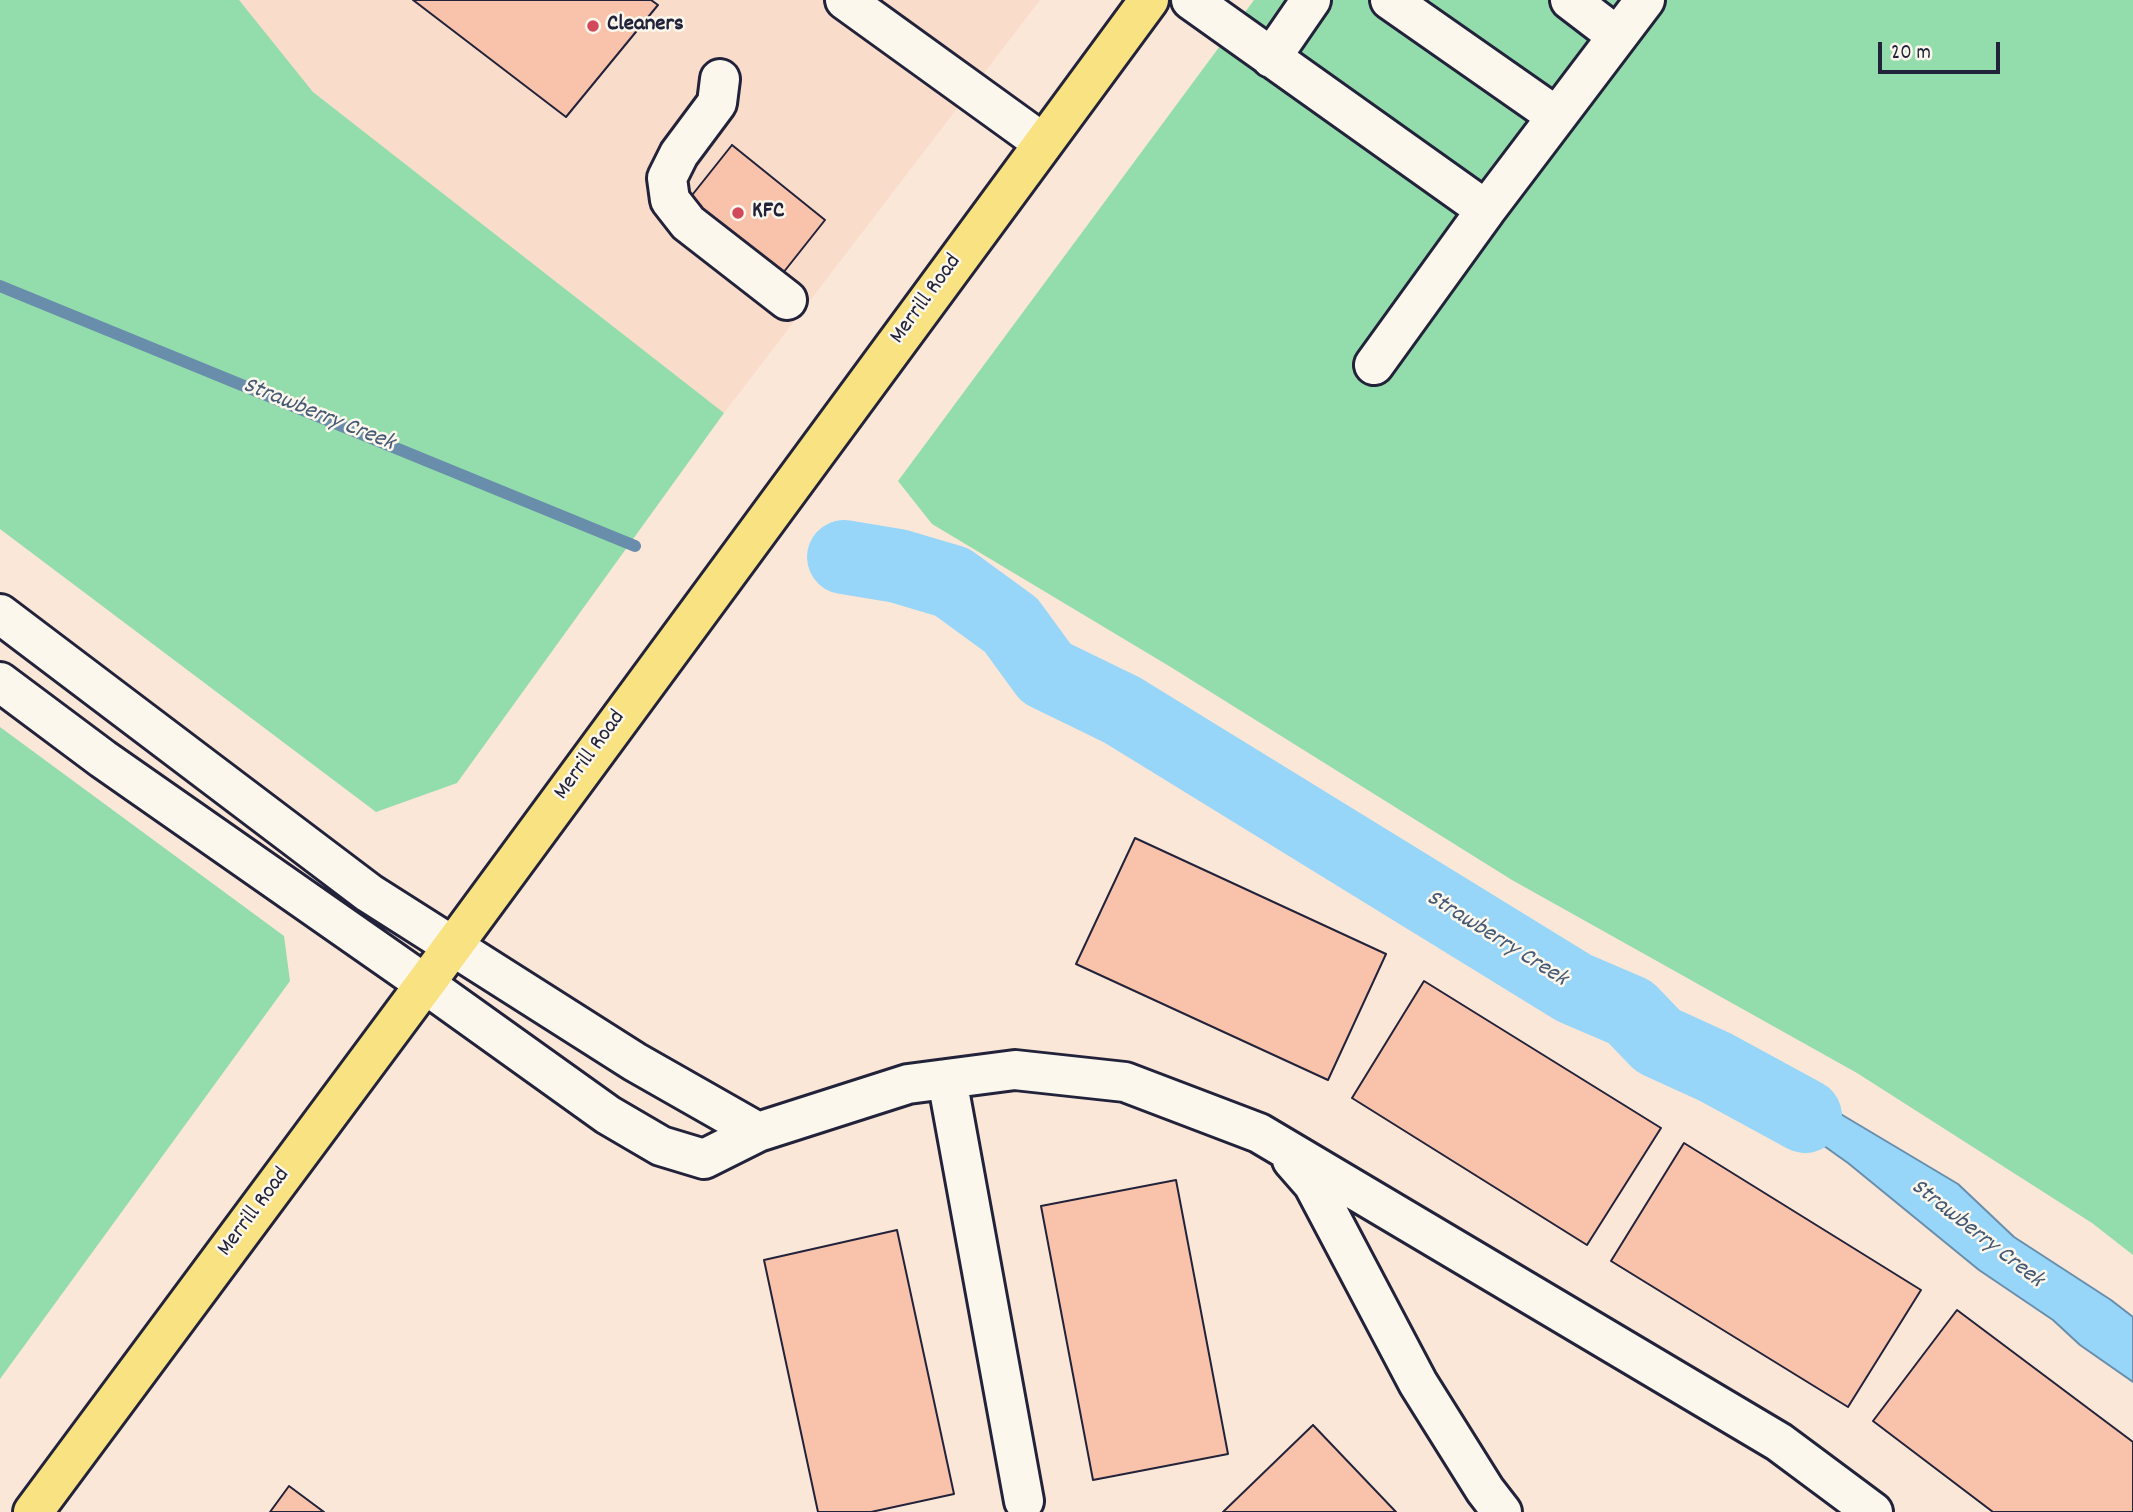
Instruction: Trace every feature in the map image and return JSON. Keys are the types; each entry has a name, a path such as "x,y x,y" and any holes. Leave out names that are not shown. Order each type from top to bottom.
{"main road":[{"name":"Merrill Road","path":"33,1512 1149,0"}],"street":[{"path":"845,0 1043,143"},
{"path":"1191,0 1486,210"},
{"path":"1271,58 1311,0"},
{"path":"1390,0 1556,116"},
{"path":"1570,0 1618,36"},
{"path":"1374,365 1486,210 1645,0"},
{"path":"720,79 717,103 679,154 667,178 670,200 688,223 786,300"},
{"path":"0,614 369,893 635,1062 758,1132"},
{"path":"0,682 103,759 608,1115 661,1146 704,1159 758,1132 908,1084 1015,1070 1125,1082 1259,1133 1779,1442 1874,1512"},
{"path":"947,1079 1024,1500"},
{"path":"1276,1143 1313,1184 1418,1383 1502,1512"}],"shaded area":[{"path":"238,0 1040,0 724,413 313,92"}],"green space":[{"path":"0,0 239,0 313,92 724,413 457,783 376,812 0,529"},
{"path":"1254,0 2133,0 2133,1255 2092,1223 1857,1073 1512,880 1169,666 932,524 898,481"},
{"path":"0,727 284,936 290,981 0,1379"}],"water":[{"path":"1715,1067 1755,1068 1797,1088 1958,1184 2014,1237 2133,1317 2133,1382 2080,1345 2053,1320 1979,1270 1848,1163 1772,1109 1728,1086"}],"building":[{"path":"413,0 651,0 658,5 566,117"},
{"path":"732,145 825,220 779,278 685,204"},
{"path":"1135,838 1386,954 1328,1080 1076,964"},
{"path":"1424,981 1661,1128 1587,1245 1352,1098"},
{"path":"1684,1143 1921,1290 1848,1407 1611,1261"},
{"path":"1176,1180 1228,1454 1093,1480 1041,1206"},
{"path":"897,1230 954,1494 871,1512 818,1512 764,1260"},
{"path":"1957,1310 2133,1442 2133,1512 1993,1512 1873,1421"},
{"path":"1313,1425 1396,1512 1223,1512"},
{"path":"289,1486 324,1512 270,1512"}],"waterway":[{"name":"Strawberry Creek","path":"0,286 635,546"},
{"name":"Strawberry Creek","path":"844,557 898,566 952,582 1011,625 1046,673 1122,710 1574,988 1630,1012 1658,1041 1715,1067 1805,1116"}],"place":[{"name":"Cleaners","path":"593,26"},
{"name":"KFC","path":"738,213"}]}
